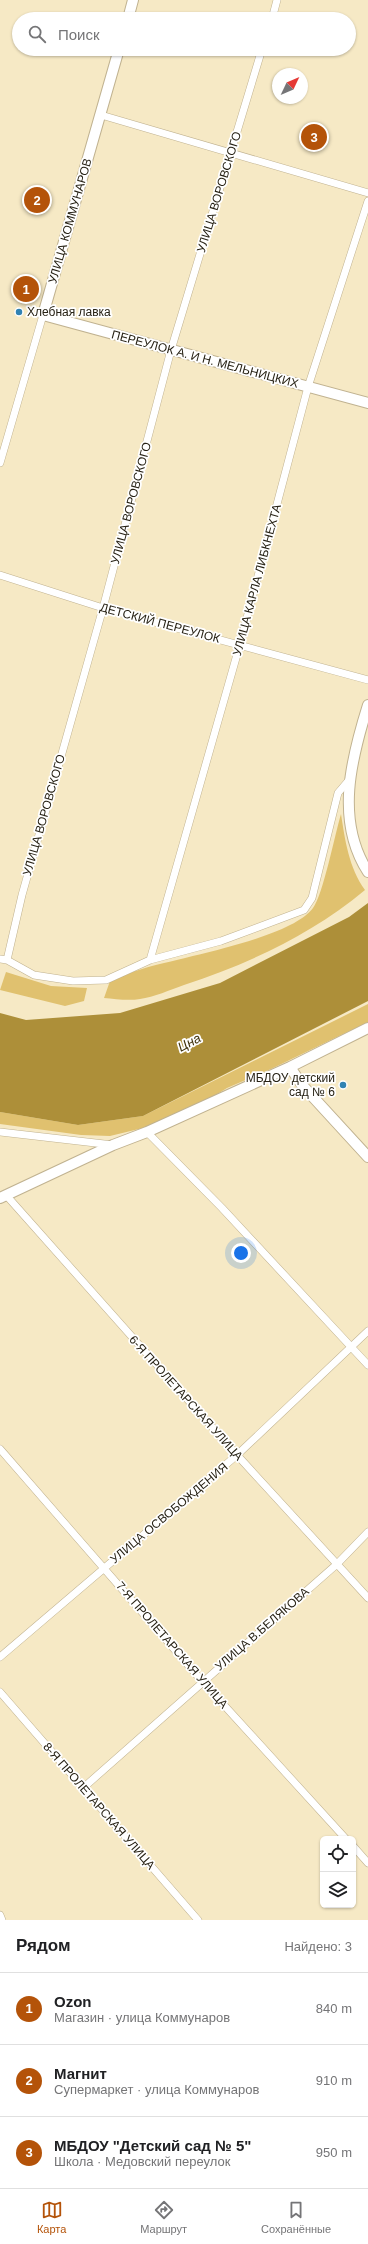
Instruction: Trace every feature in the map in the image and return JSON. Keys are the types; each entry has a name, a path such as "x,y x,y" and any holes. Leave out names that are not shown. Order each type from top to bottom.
{"street":[{"path":"130,12 134,0"},
{"path":"274,12 277,0"},
{"name":"УЛИЦА КОММУНАРОВ","path":"0,463 117,56"},
{"name":"УЛИЦА ВОРОВСКОГО","path":"3,959 103,608 171,350 260,56"},
{"path":"100,115 368,194"},
{"name":"УЛИЦА КАРЛА ЛИБКНЕХТА","path":"150,960 240,644 308,387 368,201"},
{"name":"ПЕРЕУЛОК А. И Н. МЕЛЬНИЦКИХ","path":"43,315 368,403"},
{"name":"ДЕТСКИЙ ПЕРЕУЛОК","path":"0,575 103,608 368,680"},
{"path":"368,705 356,744 349,780 350,816 356,849 368,872"},
{"path":"3,959 34,975 73,981 106,980 150,960 221,941 304,910 312,898 338,793 349,780"},
{"path":"3,1196 113,1145 148,1132 290,1067 368,1028"},
{"path":"290,1067 302,1085 368,1157"},
{"path":"0,1132 113,1145"},
{"path":"148,1132 222,1208 368,1365"},
{"name":"6-Я ПРОЛЕТАРСКАЯ УЛИЦА","path":"3,1196 368,1598"},
{"name":"УЛИЦА ОСВОБОЖДЕНИЯ","path":"0,1657 237,1455 350,1347 368,1332"},
{"name":"7-Я ПРОЛЕТАРСКАЯ УЛИЦА","path":"0,1449 202,1681 343,1836"},
{"name":"УЛИЦА В.БЕЛЯКОВА","path":"83,1788 202,1681 337,1564 368,1532"},
{"name":"8-Я ПРОЛЕТАРСКАЯ УЛИЦА","path":"0,1692 198,1920"},
{"path":"356,1849 368,1863"},
{"path":"0,1915 2,1920"}],"shaded area":[{"path":"341,814 351,863 365,890 323,921 301,934 233,967 145,998 127,1000 104,998 110,981 142,969 234,946 259,938 282,929 301,919 313,908 321,891"},
{"path":"6,972 51,986 87,988 84,1001 65,1006 0,990"},
{"path":"368,1004 368,1022 271,1069 227,1088 211,1098 143,1128 110,1136 81,1135 0,1124 0,1112 78,1125 143,1116"}],"water":[{"name":"Цна","path":"368,903 368,1001 143,1116 78,1125 0,1112 0,1013 26,1020 120,1013 220,983 349,917"}],"place":[{"name":"МБДОУ \"Детский сад № 5\"","path":"314,137"},
{"name":"Магнит","path":"37,200"},
{"name":"Ozon","path":"26,289"},
{"name":"Хлебная лавка","path":"19,312"},
{"name":"МБДОУ детский сад № 6","path":"343,1085"}]}
